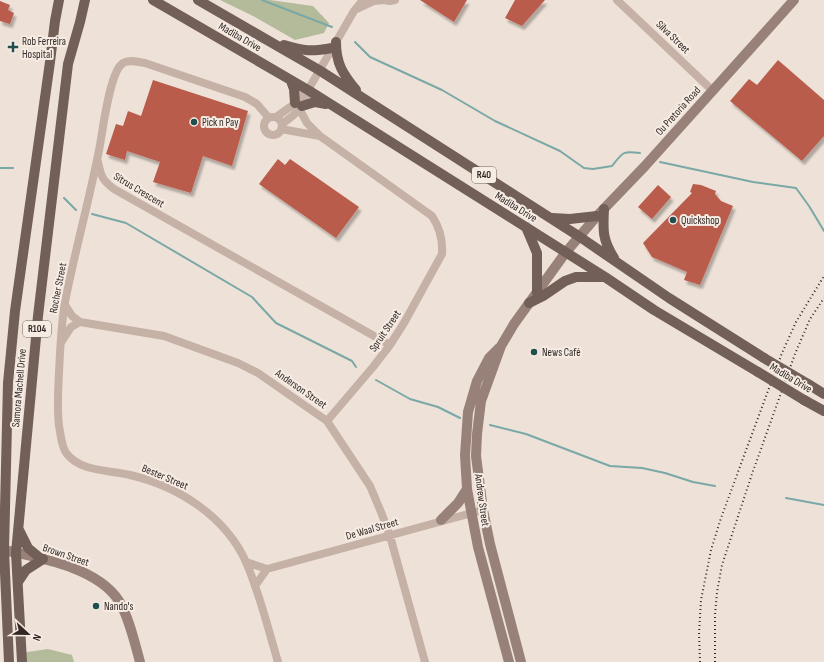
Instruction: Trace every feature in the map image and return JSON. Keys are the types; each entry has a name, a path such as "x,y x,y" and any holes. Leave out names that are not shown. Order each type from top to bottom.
{"main road":[{"path":"53,0 55,21"},
{"name":"Samora Machell Drive","path":"9,662 2,550 8,383 15,311 59,0"},
{"name":"Samora Machell Drive","path":"22,662 16,553 38,316 68,64 85,0"},
{"path":"80,22 89,4 94,0"},
{"name":"Madiba Drive","path":"153,0 308,90 566,252 654,310 824,411"},
{"name":"Madiba Drive","path":"198,0 319,70 580,237 669,298 824,394"},
{"name":"Ou Pretoria Road","path":"580,237 600,212 645,166 794,0"},
{"path":"269,40 302,50 311,51 334,45 340,68 363,99"},
{"path":"291,81 299,106 315,102 330,105"},
{"path":"550,218 570,219 600,212 604,238 615,261"},
{"path":"526,227 537,253 537,293"},
{"name":"Andrew Street","path":"521,662 482,510 476,456 476,434 479,412 483,395 501,346 529,303 566,252 580,237"},
{"path":"529,303 543,296 565,281 576,277 605,277"},
{"name":"Andrew Street","path":"501,346 489,358 477,381 468,412 465,455 467,489 471,513 480,554 509,662"},
{"path":"0,413 8,383"},
{"path":"441,520 458,503 467,489"},
{"path":"18,528 28,548 42,559 26,570 18,582"},
{"name":"Brown Street","path":"2,550 42,559 71,568 93,577 112,592 120,602 140,662"},
{"path":"0,571 5,580"}],"street":[{"path":"299,106 267,119 264,128 267,133 276,135 284,128 299,106 301,94 308,90 356,9 363,0"},
{"path":"356,9 374,2 395,0"},
{"name":"Silva Street","path":"617,0 713,90"},
{"name":"Sitrus Crescent","path":"284,128 278,119 272,118 257,104 245,97 145,63 136,61 127,62 122,64 117,69 112,82 97,160 105,183 114,189 390,345"},
{"path":"299,106 307,123 320,136"},
{"path":"284,128 320,136"},
{"name":"Spruit Street","path":"320,136 432,216 439,226 443,242 442,254 404,324 373,367 327,421"},
{"name":"Rocher Street","path":"67,454 63,445 58,410 60,344 65,304 97,160"},
{"path":"88,197 95,185 105,183"},
{"path":"60,344 71,327 80,322 72,316 65,304"},
{"name":"Anderson Street","path":"80,322 164,336 238,363 258,373 327,421 370,486 382,512 425,662"},
{"name":"Bester Street","path":"67,454 77,463 90,468 132,475 167,487 190,500 210,514 237,546 246,562 255,586 278,662"},
{"name":"De Waal Street","path":"267,569 390,536 441,520 482,510"},
{"path":"246,562 267,569 255,586"}],"green space":[{"path":"220,0 270,0 313,6 329,23 324,33 295,40 253,16"},
{"path":"48,649 72,655 74,662 22,662 21,653"}],"building":[{"path":"420,0 467,0 454,22"},
{"path":"515,0 545,0 522,26 505,18"},
{"path":"0,1 10,5 8,10 14,13 10,24 0,21"},
{"path":"778,60 824,100 824,136 802,161 730,101 749,79 757,85"},
{"path":"153,80 248,111 232,166 203,156 191,193 153,182 160,162 127,151 125,160 106,154 116,124 123,126 128,111 141,116"},
{"path":"278,159 285,165 290,159 359,207 336,238 259,184"},
{"path":"693,184 701,185 716,191 715,194 721,201 733,206 700,285 684,280 687,272 652,257 643,243 692,193 690,192"},
{"path":"658,185 671,197 652,219 638,207"}],"waterway":[{"path":"262,0 332,27"},
{"path":"355,42 370,57 442,90 495,121 560,151 584,168 593,169 612,166 623,154 630,152 640,153"},
{"path":"660,162 753,182 796,188 824,231"},
{"path":"0,168 13,168"},
{"path":"64,198 76,210"},
{"path":"92,214 126,223 252,297 276,323 352,361 356,367"},
{"path":"376,380 410,399 438,407 460,418"},
{"path":"490,425 526,434 610,466 642,468 665,473 693,482 715,486"},
{"path":"786,498 824,505"}],"railway":[{"path":"700,662 699,633 701,600 711,550 721,518 782,353 796,322 824,276"},
{"path":"715,662 715,615 717,592 722,565 752,474 795,354 810,319 824,298"}],"place":[{"name":"Rob Ferreira Hospital","path":"13,47"},
{"name":"Pick n Pay","path":"194,122"},
{"name":"Quickshop","path":"673,220"},
{"name":"News Café","path":"534,352"},
{"name":"Nando's","path":"96,606"}]}
